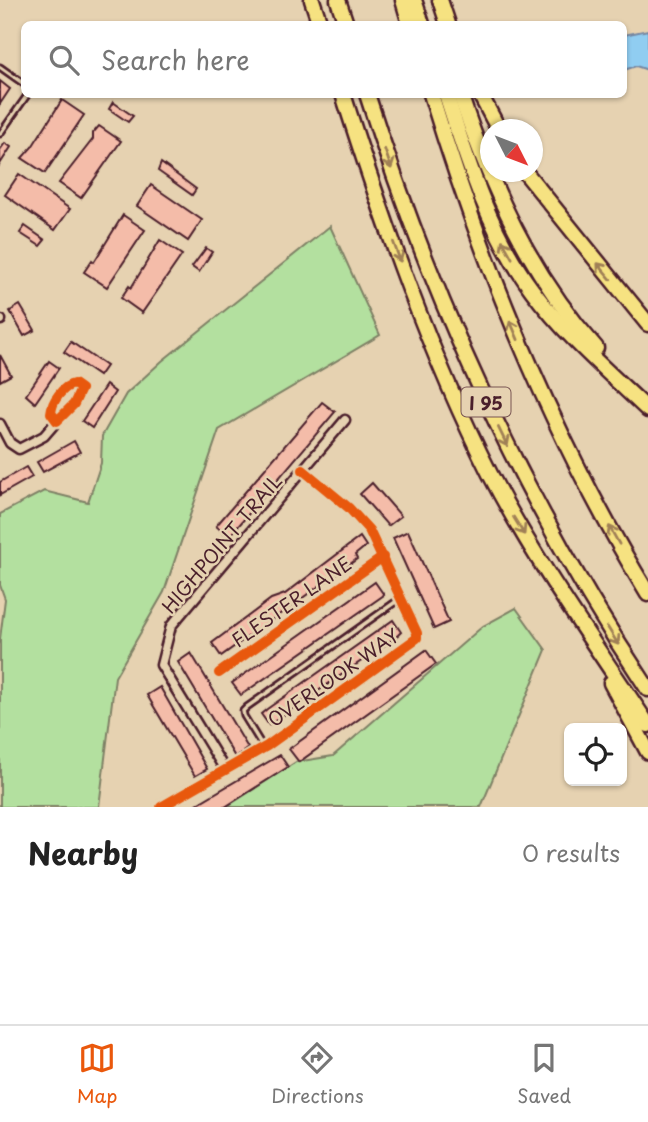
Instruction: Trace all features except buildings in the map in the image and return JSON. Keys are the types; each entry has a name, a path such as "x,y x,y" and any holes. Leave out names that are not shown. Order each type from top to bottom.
{"highway":[{"path":"312,0 319,21"},
{"path":"338,0 344,21"},
{"path":"402,0 409,21"},
{"path":"414,0 421,21"},
{"path":"430,0 437,21"},
{"path":"440,0 447,21"},
{"path":"344,98 411,291 462,415 513,516 648,725"},
{"name":"I 95","path":"368,98 412,227 475,380 523,480 563,553 648,689"},
{"name":"I 95","path":"432,98 476,231 525,357 571,455 648,594"},
{"path":"447,98 480,195 525,279 549,311 648,410"},
{"path":"461,98 493,185 528,254 551,291 586,337 648,401"},
{"path":"482,98 493,119"},
{"path":"533,182 648,324"},
{"path":"576,613 648,752"}],"street":[{"path":"0,424 10,443 19,449 44,436 79,396 79,386 68,385 54,402 51,413 57,421"},
{"name":"HIGHPOINT TRAIL","path":"225,770 162,666 161,660 173,622 345,419"},
{"name":"OVERLOOK WAY","path":"161,807 263,747 417,638 383,557 361,520 303,470"},
{"name":"FLESTER LANE","path":"219,673 383,557"}],"lane":[{"path":"0,67 21,83"},
{"path":"0,134 25,98"},
{"path":"263,747 243,711 401,598"}],"green space":[{"path":"330,226 380,335 219,430 164,592 115,677 99,807 0,807 0,639 5,599 0,585 0,514 44,491 88,502 101,463 102,436 126,394 162,361"},
{"path":"516,608 546,650 481,807 226,807 296,762 333,756 483,626"}],"water":[{"path":"648,30 648,70 636,66 627,69 627,34"}],"cycle path":[{"path":"74,384 81,389 74,404 57,421 51,413 53,404 62,391 74,384"},
{"path":"161,807 267,746 417,638 369,530 349,508 303,470"},
{"path":"219,673 383,557"}]}
